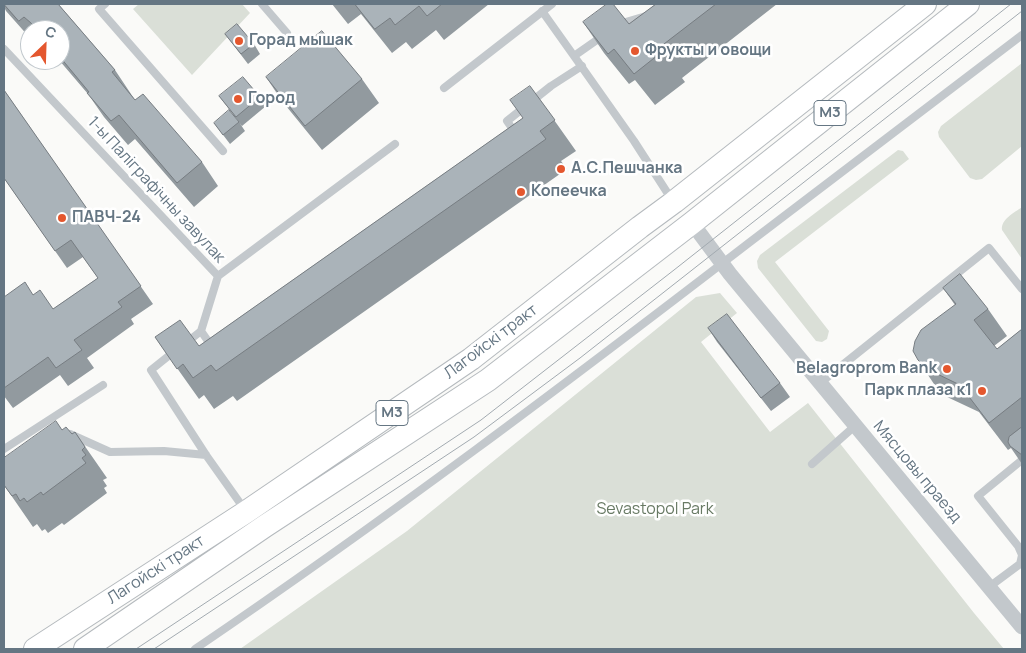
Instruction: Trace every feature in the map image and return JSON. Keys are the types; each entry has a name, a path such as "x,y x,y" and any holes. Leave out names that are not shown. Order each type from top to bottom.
{"main road":[{"name":"Лагойскі тракт","path":"34,649 246,512 471,359 925,4"},
{"name":"Лагойскі тракт","path":"85,649 256,532 488,380 692,223 968,4"},
{"path":"674,202 692,223"}],"street":[{"name":"Мясцовы праезд","path":"692,223 722,264 1022,626"}],"lane":[{"path":"105,4 99,9 223,151"},
{"path":"262,4 286,33"},
{"path":"444,88 552,4"},
{"path":"542,11 582,66 674,202"},
{"path":"574,56 618,25 656,12"},
{"path":"195,649 266,601 486,442 1022,35"},
{"name":"1-ы Паліграфічны завулак","path":"4,49 218,276 396,144"},
{"path":"506,136 514,131 507,121 551,86 582,66"},
{"path":"820,383 989,248 1022,289"},
{"path":"218,276 201,331 151,370 206,455 246,512"},
{"path":"201,331 210,344 218,338"},
{"path":"4,449 102,385"},
{"path":"812,464 856,426"},
{"path":"63,439 70,434 110,452 164,451 206,455"},
{"path":"990,587 1021,565 1022,555 1018,546 978,496 1022,460"}],"green space":[{"path":"139,4 242,4 250,13 192,75 133,9"},
{"path":"1022,63 1022,146 982,179 970,178 939,137 938,132 941,126"},
{"path":"898,150 903,151 909,159 775,262 829,331 827,339 822,342 816,341 758,268 757,261 760,255"},
{"path":"1022,207 1022,259 1002,230 1002,226 1006,219"},
{"name":"Sevastopol Park","path":"720,293 737,313 701,342 770,432 808,403 1004,649 240,649 407,531 696,297"}],"building":[{"path":"4,4 58,4 115,70 112,72 135,100 143,94 202,162 177,183 119,115 111,121 70,69 70,20 28,20 24,17 19,21"},
{"path":"355,4 442,4 427,16 419,6 395,25 390,18 375,29"},
{"path":"607,4 613,4 629,24 656,4 716,4 660,47 663,51 634,74 614,49 608,54 583,22"},
{"path":"237,24 254,44 241,54 225,34"},
{"path":"322,31 362,79 305,126 266,77"},
{"path":"243,77 260,97 236,117 219,96"},
{"path":"530,86 555,120 540,131 546,139 216,371 211,365 193,378 183,364 177,369 155,337 180,320 199,346 523,118 510,100"},
{"name":"ПАВЧ-24","path":"4,90 141,286 118,302 122,307 74,340 82,350 56,368 48,357 4,388 4,297 25,282 33,295 40,290 53,309 98,278 71,240 55,251 4,178"},
{"path":"229,110 239,122 223,135 214,123"},
{"path":"960,274 988,309 974,320 997,349 1022,329 1022,397 989,423 960,385 927,369 918,360 913,351 915,341 921,330 956,304 943,288"},
{"path":"727,314 780,383 761,398 708,328"},
{"path":"56,421 62,430 66,427 72,434 75,432 85,447 82,450 86,455 82,458 86,463 43,495 41,492 27,502 24,498 20,501 16,494 12,496 4,485 4,458"},
{"path":"1022,427 1022,455 1010,446 1008,442 1009,437"}],"tram line":[{"path":"136,649 481,420 1011,4"},
{"path":"154,649 474,437 580,358 1022,11"}],"place":[{"name":"Горад мышак","path":"239,41"},
{"name":"Фрукты и овощи","path":"635,51"},
{"name":"Город","path":"238,99"},
{"name":"А.С.Пешчанка","path":"561,169"},
{"name":"Копеечка","path":"521,192"},
{"name":"ПАВЧ-24","path":"62,218"},
{"name":"Belagroprom Bank","path":"947,369"},
{"name":"Парк плаза к1","path":"982,391"}]}
